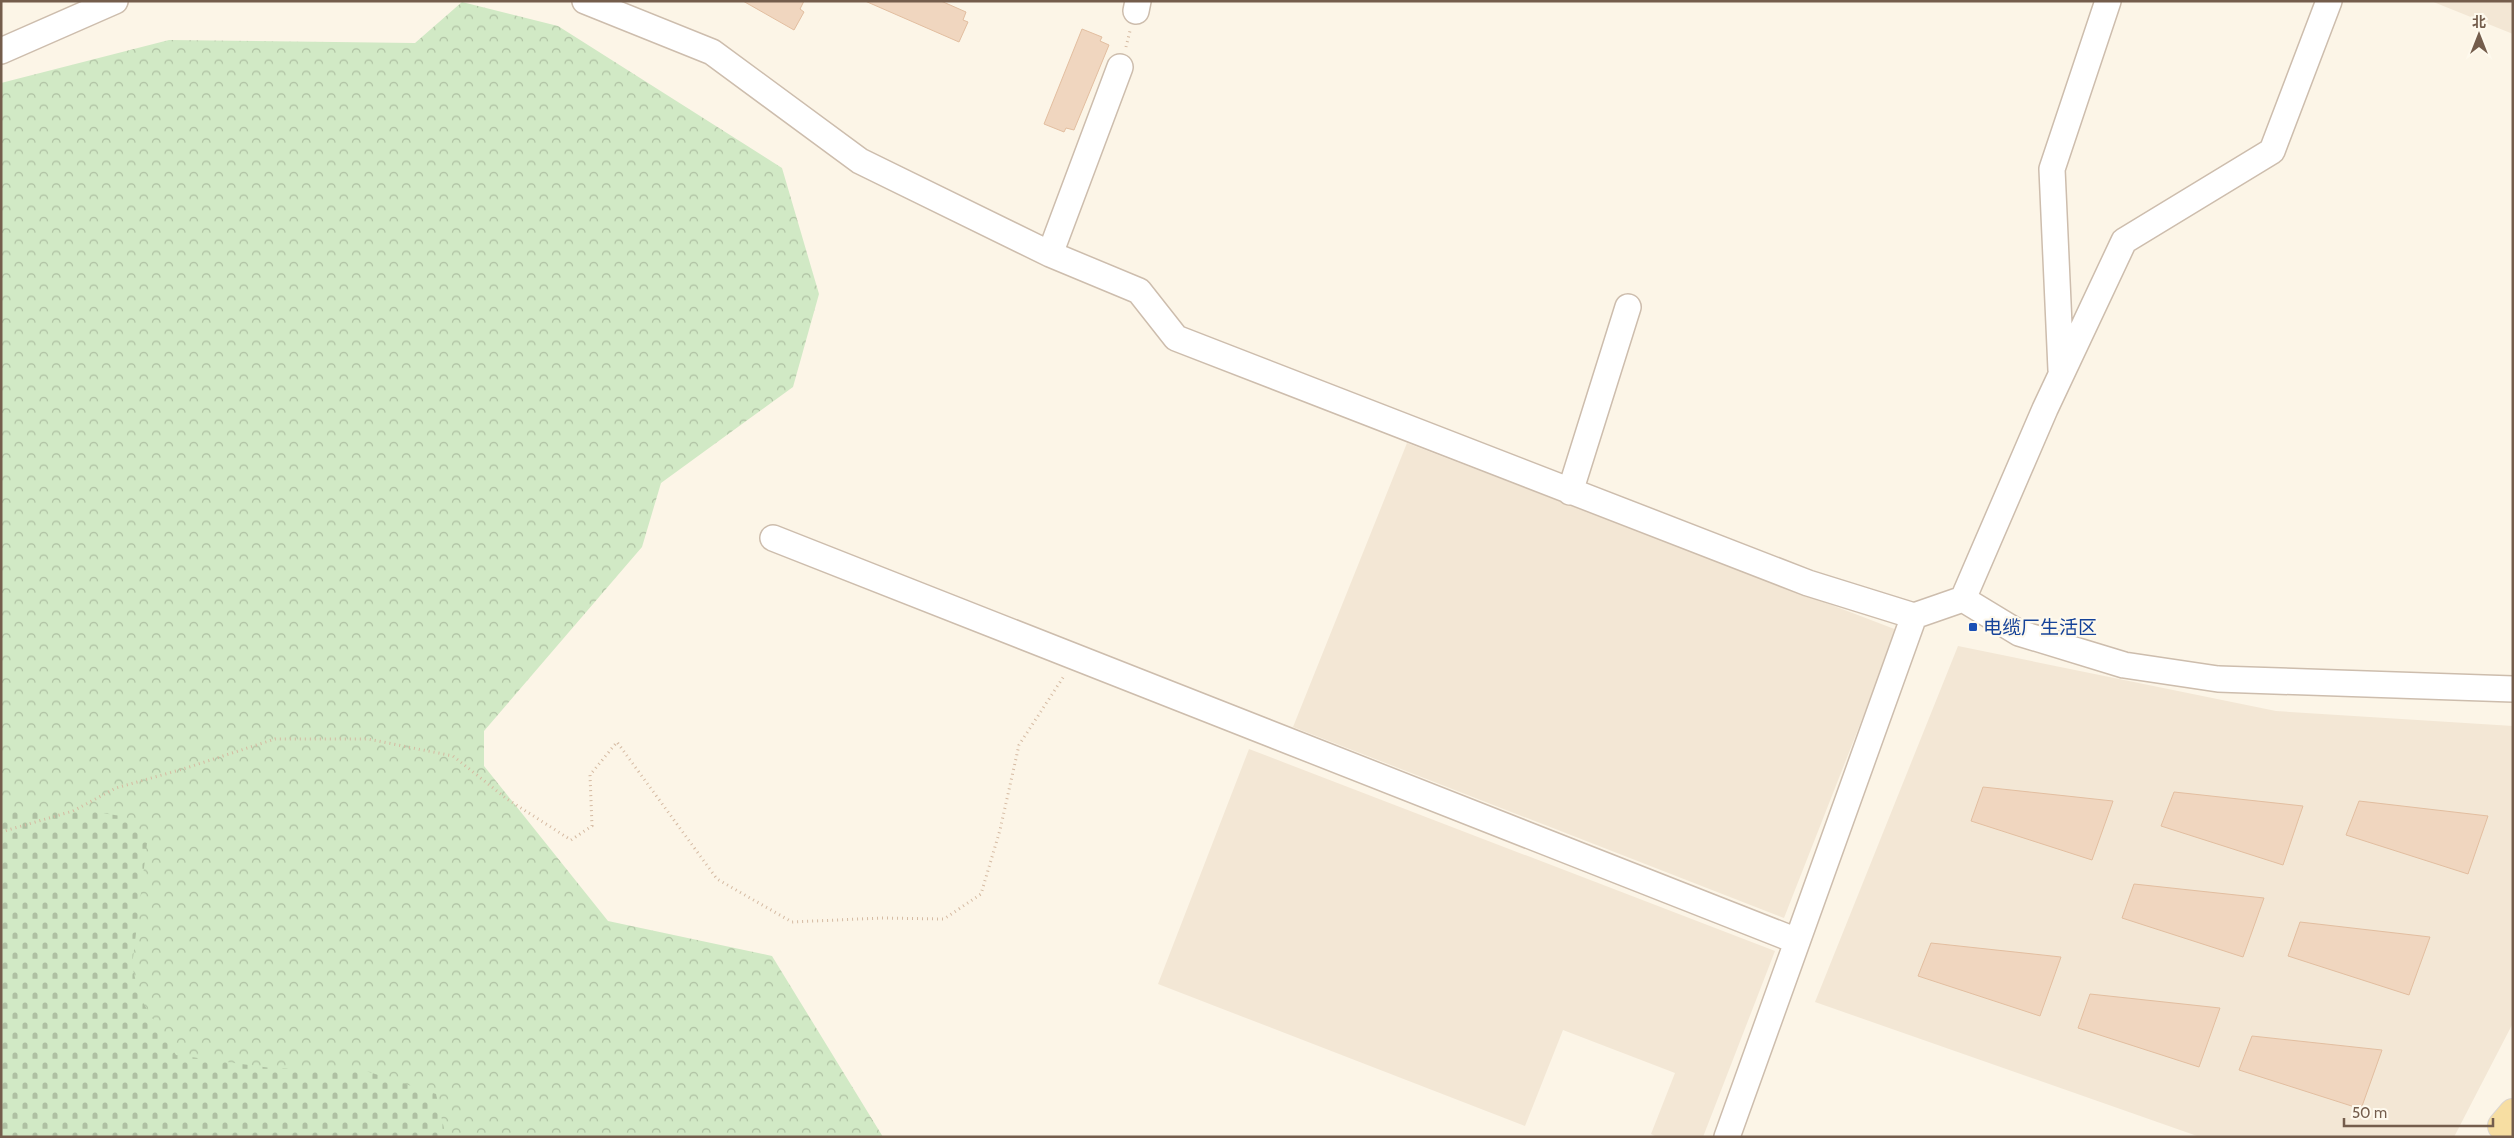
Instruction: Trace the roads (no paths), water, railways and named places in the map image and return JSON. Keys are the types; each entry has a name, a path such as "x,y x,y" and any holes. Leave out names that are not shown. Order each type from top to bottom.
{"street":[{"path":"1,51 115,1"},
{"path":"584,1 712,52 860,161 1050,254 1139,291 1176,338 1808,583 1914,616 1962,599 2045,409 2124,241 2272,150 2329,1"},
{"path":"2061,375 2052,169 2108,1"},
{"path":"1050,254 1120,67"},
{"path":"1570,492 1628,307"},
{"path":"773,538 1797,941"},
{"path":"1962,599 2019,633 2124,665 2218,679 2513,689"},
{"path":"1727,1137 1914,616"}],"place":[{"name":"电缆厂生活区","path":"1973,627"}]}
